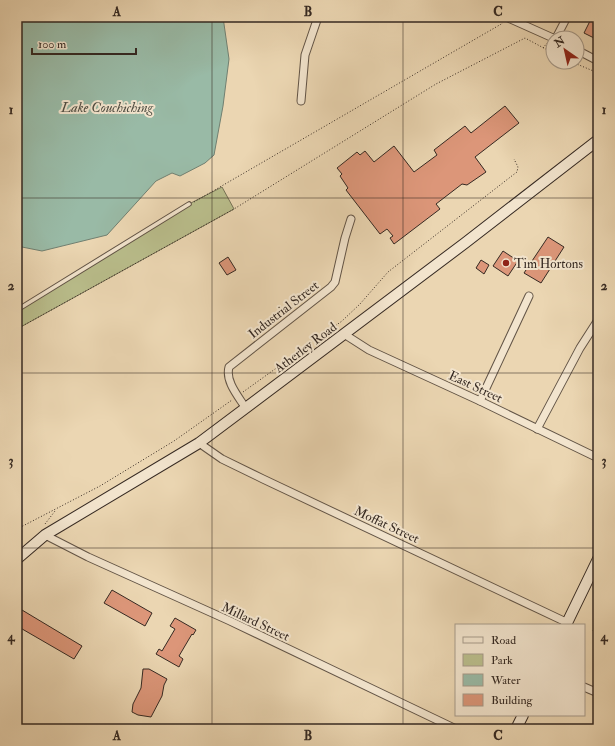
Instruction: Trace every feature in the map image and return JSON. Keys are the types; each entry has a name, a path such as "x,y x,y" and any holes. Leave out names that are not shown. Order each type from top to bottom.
{"main road":[{"name":"Atherley Road","path":"17,559 45,535 199,442 465,243 598,140"},
{"path":"567,624 597,565"},
{"path":"516,729 522,716"}],"street":[{"path":"301,101 305,54 318,17"},
{"path":"559,30 567,17"},
{"path":"508,18 545,34"},
{"path":"585,54 598,61"},
{"name":"Industrial Street","path":"245,407 231,384 228,373 229,367 331,287 335,282 351,219"},
{"path":"480,401 529,296"},
{"path":"537,429 580,348 598,320"},
{"name":"East Street","path":"344,334 369,350 480,401 598,458"},
{"name":"Moffat Street","path":"199,442 222,459 263,480 567,624"},
{"name":"Millard Street","path":"45,535 88,557 230,621 456,729"},
{"path":"585,687 598,693"}],"lane":[{"path":"17,310 189,204"}],"path":[{"path":"189,204 222,187 508,18"},
{"path":"17,329 234,209 436,84 525,38 545,49"},
{"path":"585,68 598,73"},
{"path":"17,529 100,486 174,441 342,320 360,304 388,272 517,172 518,167 514,159"}],"green space":[{"path":"222,187 234,209 17,329 17,310 189,204"}],"water":[{"name":"Lake Couchiching","path":"17,17 223,17 229,59 223,106 214,155 205,163 180,176 172,173 156,181 107,235 42,251 17,246"}],"building":[{"path":"592,17 598,17 598,40 585,34"},
{"path":"505,106 519,123 475,157 486,172 467,185 462,184 436,204 440,209 394,244 390,238 393,236 387,229 380,234 346,190 348,188 340,176 342,174 337,168 357,152 360,155 365,151 374,162 394,146 414,172 437,155 434,150 465,126 471,133"},
{"path":"548,237 564,247 541,283 524,273"},
{"name":"Tim Hortons","path":"503,251 518,261 508,276 493,266"},
{"path":"228,257 236,270 227,275 219,263"},
{"path":"481,260 489,265 484,274 476,268"},
{"path":"112,590 152,613 145,626 104,603"},
{"path":"17,607 82,646 74,659 17,626"},
{"path":"175,618 196,630 179,656 183,659 179,667 156,654 159,649 162,651 175,629 170,626"},
{"path":"598,622 598,633 593,631"},
{"path":"143,669 149,669 167,679 162,696 151,717 138,715 132,712 133,704 141,688"}],"place":[{"name":"Tim Hortons","path":"506,263"}]}
